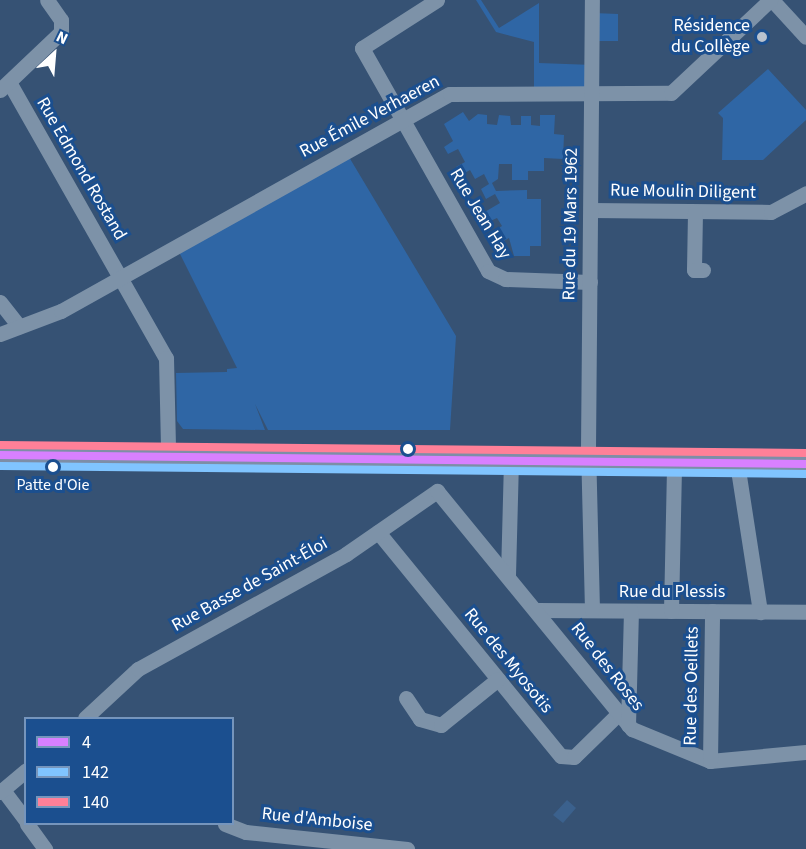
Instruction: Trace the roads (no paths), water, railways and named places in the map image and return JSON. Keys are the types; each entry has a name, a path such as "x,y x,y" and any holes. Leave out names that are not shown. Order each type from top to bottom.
{"main road":[{"path":"0,442 589,455 674,462 806,464"},
{"path":"0,455 511,460 589,455 806,450"}],"street":[{"path":"4,86 61,32 61,20 47,0"},
{"name":"Rue Jean Hay","path":"437,0 362,48 488,271 505,279 590,282"},
{"name":"Rue du 19 Mars 1962","path":"592,0 589,455 592,610"},
{"path":"771,0 806,37"},
{"name":"Rue Émile Verhaeren","path":"0,334 49,317 403,119 457,92 671,93 771,0"},
{"name":"Rue Edmond Rostand","path":"4,86 121,276 166,358 168,444"},
{"name":"Rue Moulin Diligent","path":"591,210 771,212 806,193"},
{"path":"695,212 694,270 703,270"},
{"path":"0,302 19,326"},
{"path":"508,575 511,460"},
{"path":"671,611 674,462"},
{"path":"737,463 760,612"},
{"name":"Rue des Roses","path":"437,491 537,610 623,720 710,761 806,752"},
{"name":"Rue Basse de Saint-Éloi","path":"86,717 138,669 313,574 437,491"},
{"name":"Rue des Myosotis","path":"378,532 561,756 574,757 623,720"},
{"name":"Rue du Plessis","path":"537,610 806,612"},
{"path":"623,720 631,611"},
{"name":"Rue des Oeillets","path":"710,761 712,611"},
{"path":"406,698 420,719 441,725 498,679"},
{"path":"24,772 2,791 24,819"},
{"path":"28,825 45,849"},
{"name":"Rue d'Amboise","path":"228,825 246,832 407,849"}],"place":[{"name":"Résidence du Collège","path":"762,37"},
{"name":"Patte d'Oie","path":"53,467"}]}
